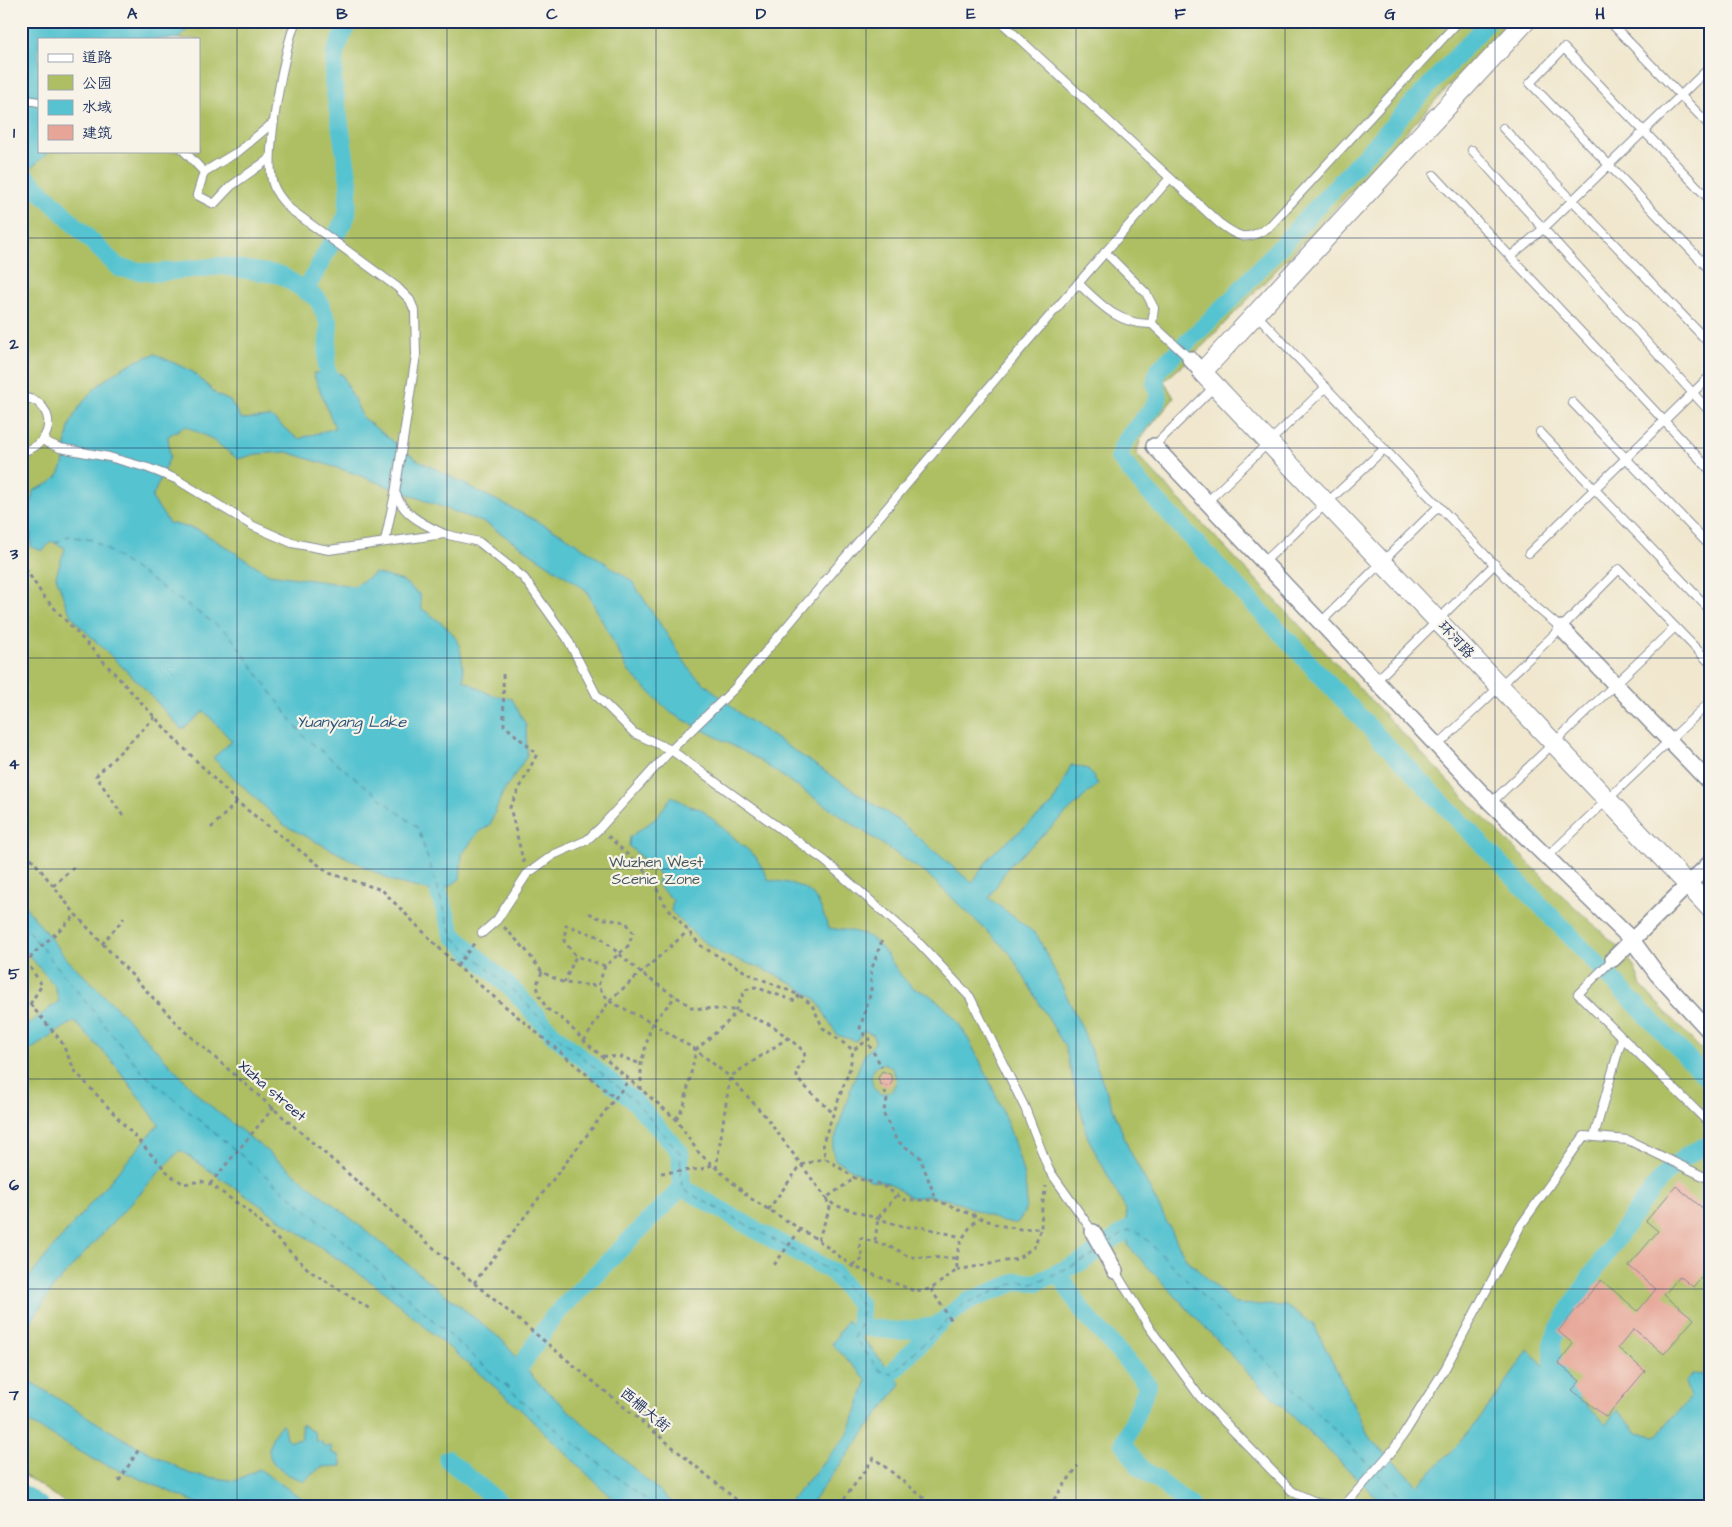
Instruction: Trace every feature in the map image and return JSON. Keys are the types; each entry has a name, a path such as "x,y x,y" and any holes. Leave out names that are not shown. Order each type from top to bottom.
{"street":[{"path":"1202,372 1526,21"},
{"name":"环河路","path":"1202,372 1711,909"},
{"path":"1154,446 1491,803 1632,940 1657,974 1711,1033"},
{"path":"1561,628 1711,784"},
{"path":"1613,959 1711,862"},
{"path":"1093,1232 1115,1271"}],"lane":[{"path":"296,21 288,48 274,122 269,159 273,184 279,196 290,209 397,287 410,300 415,312 416,355 395,493 385,541"},
{"path":"1000,21 1219,224 1237,236 1253,237 1269,227 1459,21"},
{"path":"1609,21 1711,127"},
{"path":"1708,21 1711,24"},
{"path":"1711,201 1564,48 1530,83 1711,271"},
{"path":"1511,256 1543,229 1711,66"},
{"path":"21,99 38,102"},
{"path":"269,159 231,186 214,204 197,195 204,172 239,151 274,122"},
{"path":"1503,128 1711,345"},
{"path":"1472,150 1711,413"},
{"path":"185,152 204,172"},
{"path":"1434,175 1711,471"},
{"path":"482,933 497,920 527,874 553,855 587,840 671,750 734,689 1078,283 1170,178"},
{"path":"1105,252 1146,293 1154,308 1152,324"},
{"path":"1078,283 1110,314 1138,324 1152,324 1202,372 1154,446"},
{"path":"1256,314 1530,602 1561,628"},
{"path":"1529,553 1711,374"},
{"path":"1207,502 1326,387"},
{"path":"21,397 35,400 46,412 49,427 44,441 31,450 21,451"},
{"path":"1572,402 1711,547"},
{"path":"1540,432 1711,611"},
{"path":"44,441 60,448 110,458 176,479 253,526 292,543 329,550 444,534"},
{"path":"1264,562 1384,449"},
{"path":"395,493 400,505 407,513 444,534 479,542 524,578 567,638 597,696 634,733 671,750 825,861 918,942 970,997 1025,1108 1049,1170 1093,1232"},
{"path":"1321,622 1439,506"},
{"path":"1376,681 1494,564"},
{"path":"1438,746 1561,628 1619,569 1711,664"},
{"path":"1491,803 1675,627"},
{"path":"1547,857 1711,701"},
{"path":"1613,959 1578,994 1711,1126"},
{"path":"1594,1136 1622,1038"},
{"path":"1344,1506 1393,1450 1446,1367 1521,1225 1584,1136 1628,1140 1653,1150 1711,1180"},
{"path":"1115,1271 1149,1327 1200,1397 1293,1492 1318,1503 1337,1506"}],"path":[{"path":"21,562 44,597 236,802 329,873 382,890 457,966 615,1098"},
{"path":"503,674 504,725 537,754 510,807 527,874"},
{"path":"122,816 96,776 155,717"},
{"path":"211,828 236,802"},
{"path":"600,828 651,877 664,903 701,946 734,966 798,995 812,1005 823,1028 853,1050"},
{"name":"Xizha street","path":"21,845 76,915 183,1030 274,1107 474,1283 532,1331"},
{"path":"53,886 75,866"},
{"path":"589,913 599,918 626,922 633,933 628,946 605,966 598,986"},
{"path":"21,972 34,953 76,915"},
{"path":"102,944 124,918"},
{"path":"497,920 526,951 542,972 564,983 598,986 609,1001 652,1023 696,1050 730,1077 765,1116 826,1198 834,1205 905,1227 922,1227 962,1237"},
{"path":"605,966 576,956 564,941 566,925 600,937 642,974 693,1008 735,1010 773,1026 789,1037 804,1051 805,1059 797,1071 797,1079 833,1113"},
{"path":"584,1041 609,1001 642,974 688,931"},
{"path":"457,966 482,933"},
{"path":"865,1036 860,1028 870,992 872,971 882,940"},
{"path":"21,954 29,962 42,985 30,1004 21,1012"},
{"path":"564,983 576,956"},
{"path":"542,972 537,984 539,996 547,1009 565,1021 584,1041 628,1080 676,1119 698,1152 716,1169 768,1210 818,1240 852,1266 914,1291 931,1290 957,1270 1017,1259 1034,1247 1041,1228 1042,1207 1049,1170"},
{"path":"676,1119 684,1106 696,1050 731,1019 745,990 755,987 795,1001 798,995"},
{"path":"641,1090 641,1064 652,1023 676,996"},
{"path":"30,1004 61,1041 75,1071 170,1176 184,1184 201,1181 210,1184 247,1210 310,1271 370,1310"},
{"path":"716,1169 730,1077 789,1037"},
{"path":"871,1038 853,1050 850,1068 823,1142 825,1158 855,1178 880,1184 905,1200 936,1200 955,1206 978,1218 1020,1229 1041,1228"},
{"path":"869,1045 882,1067"},
{"path":"602,1056 622,1057 641,1064"},
{"path":"474,1283 628,1080"},
{"path":"885,1091 887,1100 883,1113 896,1141 920,1156 935,1197"},
{"path":"210,1184 274,1107"},
{"path":"768,1210 801,1165 825,1158"},
{"path":"661,1173 702,1169 712,1165"},
{"path":"826,1198 855,1178"},
{"path":"875,1241 878,1218 896,1196"},
{"path":"818,1240 830,1208 826,1198"},
{"path":"957,1270 956,1258 962,1237 978,1218"},
{"path":"774,1265 800,1230"},
{"path":"852,1266 863,1259 860,1247 861,1238 896,1249 909,1257 956,1258"},
{"path":"931,1290 952,1322"},
{"name":"西栅大街","path":"532,1331 744,1506"},
{"path":"119,1481 139,1449"},
{"path":"839,1506 874,1458 934,1506"},
{"path":"1049,1506 1078,1466"}],"green space":[{"name":"Wuzhen West Scenic Zone","path":"195,21 1509,21 1321,224 1190,359 1164,381 1174,398 1141,438 1136,454 1470,804 1551,885 1622,951 1634,966 1641,986 1711,1060 1711,1506 70,1506 21,1473 21,85 38,152 200,152 200,38 179,38"}],"water":[{"path":"21,21 195,21 179,38 38,38 38,152 49,152 21,177"},
{"name":"Yuanyang Lake","path":"155,354 193,372 217,395 230,401 242,419 271,417 298,439 335,428 313,373 342,374 363,418 416,459 564,535 632,581 692,673 744,717 899,821 972,883 992,854 1053,804 1071,765 1088,769 1098,784 1008,867 989,898 1037,935 1082,1028 1128,1147 1186,1259 1235,1304 1286,1306 1314,1325 1371,1440 1418,1485 1449,1454 1477,1421 1504,1386 1528,1350 1606,1424 1617,1410 1638,1433 1657,1436 1690,1398 1685,1382 1692,1374 1705,1375 1711,1364 1711,1506 1386,1506 1255,1380 1128,1246 1126,1210 1087,1136 1065,1047 1010,953 928,875 754,757 671,713 629,672 586,590 487,524 350,472 287,452 256,454 238,459 210,438 185,426 168,436 170,457 152,498 169,523 199,530 269,574 354,586 375,573 403,581 420,595 421,608 442,623 454,636 461,653 464,680 489,694 512,699 526,725 527,756 502,794 490,825 478,833 462,854 460,879 439,893 394,882 284,825 213,758 232,741 204,711 182,730 142,686 78,624 67,608 56,576 65,548 51,541 43,551 31,547 30,518 33,491 51,482 60,473 69,428 78,410 95,388 117,371"},
{"path":"672,796 689,806 701,809 756,857 769,880 793,884 809,892 820,905 828,928 854,932 869,937 876,942 911,986 928,994 952,1015 968,1038 992,1086 1014,1143 1026,1193 1025,1210 1017,1223 1003,1222 954,1201 929,1196 912,1198 889,1183 870,1180 835,1160 832,1148 853,1082 864,1055 875,1043 874,1035 864,1031 856,1041 837,1035 816,999 788,981 758,967 722,954 697,937 671,911 673,900 657,885 659,874 629,846 630,837 655,819","holes":["884,1063 893,1069 897,1081 891,1092 880,1094 873,1087 871,1075 875,1067"]},
{"path":"21,901 67,959 124,1015 202,1099 502,1340 538,1383 676,1506 620,1506 517,1406 381,1289 180,1150 55,1285 21,1337 21,1288 55,1245 159,1124 113,1062 74,1021 21,1056 21,1030 59,1001 54,985 21,946"},
{"path":"847,1320 901,1384 809,1506 786,1506 848,1434 867,1380 832,1344"},
{"path":"21,1376 122,1438 190,1474 235,1481 259,1469 313,1506 204,1506 93,1459 21,1418"},
{"path":"283,1423 286,1438 290,1441 302,1439 301,1424 315,1433 316,1441 322,1442 324,1447 331,1446 332,1453 339,1455 342,1466 321,1467 304,1481 283,1471 271,1459 269,1451 270,1443 275,1433"}],"building":[{"path":"882,1071 890,1074 893,1080 889,1087 880,1084 878,1078"},
{"path":"1676,1186 1711,1215 1711,1266 1693,1287 1680,1276 1664,1295 1694,1319 1664,1354 1634,1329 1618,1348 1645,1371 1606,1417 1572,1390 1580,1381 1558,1363 1573,1344 1558,1331 1601,1280 1638,1311 1656,1289 1629,1266 1658,1231 1646,1221"}],"waterway":[{"path":"305,291 347,215 349,181 333,80 335,52 349,21"},
{"path":"1489,21 1227,304 1158,370 1155,383 1159,397 1155,405 1131,433 1119,457 1141,484 1389,748 1711,1082"},
{"path":"21,172 119,268 153,273 222,266 281,275 318,299 329,324 326,368 337,394"},
{"path":"439,893 453,935 513,990 553,1034 635,1102 680,1152 682,1187 553,1317 511,1381"},
{"path":"1570,1397 1559,1379 1554,1366 1552,1351 1552,1344 1568,1312 1621,1232 1654,1188 1679,1161 1711,1144"},
{"path":"682,1187 833,1272 860,1305 860,1327 897,1331 936,1326 966,1302 1019,1281 1035,1283 1083,1261 1137,1223"},
{"path":"1058,1273 1084,1313 1148,1385 1124,1443 1139,1466 1191,1506"},
{"path":"878,1391 882,1383 936,1326"},
{"path":"447,1459 503,1506"},
{"path":"21,1493 40,1506"}],"ferry route":[{"path":"55,543 68,536 93,540 228,633 304,737 418,828 453,937 520,997 558,1037 635,1101 680,1153 682,1189 834,1273 861,1304 860,1325 854,1337 880,1371 892,1374 964,1304 1020,1281 1035,1283 1087,1259 1097,1252"},
{"path":"21,922 144,1074 364,1258 544,1420 654,1506"},
{"path":"1108,1244 1129,1230 1140,1233 1373,1469"},
{"path":"1378,1474 1409,1506"}]}
